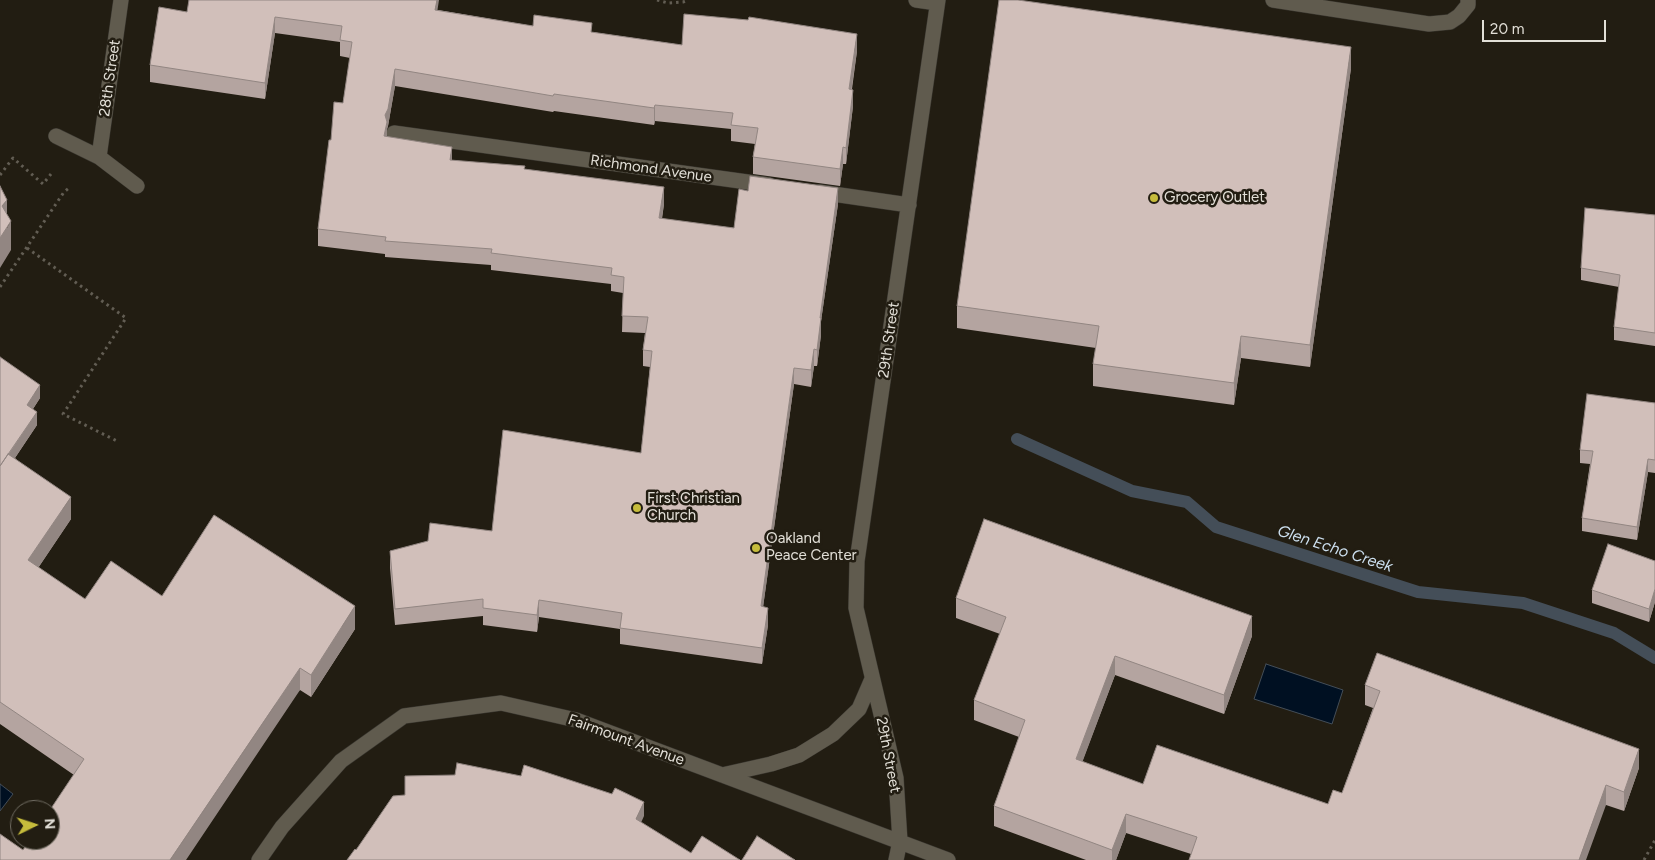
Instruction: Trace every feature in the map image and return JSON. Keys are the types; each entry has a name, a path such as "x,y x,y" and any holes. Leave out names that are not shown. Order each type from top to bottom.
{"street":[{"name":"28th Street","path":"99,157 121,0"},
{"path":"916,0 938,1"},
{"path":"1274,0 1429,24 1450,22 1459,16 1468,5 1468,0"},
{"name":"29th Street","path":"896,860 900,841 896,778 856,608 857,561 938,1"},
{"name":"Richmond Avenue","path":"394,133 782,187"},
{"path":"56,136 99,157 137,186"},
{"path":"802,190 909,205"},
{"name":"29th Street","path":"722,775 771,764 799,755 833,734 859,709 872,679"},
{"name":"Fairmount Avenue","path":"259,860 282,827 340,761 404,716 500,703 576,720 948,860"}],"path":[{"path":"657,0 668,3 688,0"},
{"path":"0,175 13,158 43,184 51,174"},
{"path":"0,287 64,192 69,188"},
{"path":"27,248 126,318 63,414 117,441"},
{"path":"1644,860 1655,840"}],"water":[{"path":"1266,664 1343,690 1332,724 1254,699"},
{"path":"0,784 13,794 0,811"}],"building":[{"path":"189,0 437,0 435,10 533,26 534,15 592,23 591,32 682,45 684,14 748,20 749,17 857,34 849,89 853,90 846,148 843,147 840,169 753,157 758,128 731,125 733,113 655,105 654,108 554,94 553,96 395,69 388,109 385,115 387,122 384,136 452,147 450,160 525,166 524,169 664,187 659,218 734,228 739,189 748,191 750,176 838,188 817,350 814,349 811,370 794,368 761,606 768,608 762,648 620,628 622,613 539,600 537,615 483,608 483,599 395,609 390,551 428,541 430,523 492,531 503,430 641,453 652,351 643,350 648,317 622,316 624,277 611,275 612,268 491,253 492,249 385,241 386,237 318,229 329,140 331,140 334,102 343,103 352,42 340,40 342,26 275,17 265,83 150,65 159,7 187,12"},
{"name":"Grocery Outlet","path":"999,0 1018,0 1351,47 1310,345 1241,336 1234,383 1093,364 1099,326 957,306"},
{"path":"0,186 7,200 2,206 11,221 0,238"},
{"path":"1585,208 1655,215 1655,333 1614,327 1620,275 1581,268"},
{"path":"0,357 40,385 27,405 37,412 0,466"},
{"path":"1587,394 1655,403 1655,460 1648,459 1637,527 1582,518 1593,451 1580,450"},
{"path":"8,454 71,497 28,560 85,599 111,561 162,596 214,515 355,606 311,675 300,668 170,860 0,860 0,834 10,841 10,850 60,850 60,800 57,800 84,759 0,702 0,466"},
{"path":"984,519 1252,616 1224,695 1115,656 1076,759 1143,784 1157,745 1328,804 1333,790 1342,793 1380,691 1365,685 1377,653 1639,749 1624,792 1606,785 1579,860 1189,860 1197,837 1126,814 1112,850 994,806 1025,720 974,700 1006,617 956,598"},
{"path":"1608,544 1655,561 1655,589 1649,609 1592,590"},
{"path":"457,763 521,776 524,765 612,794 615,788 644,802 636,819 691,853 702,836 740,860 347,860 393,796 405,795 405,776 455,775"},
{"path":"757,836 795,860 742,860"}],"waterway":[{"name":"Glen Echo Creek","path":"1017,439 1132,491 1187,502 1216,527 1418,592 1523,603 1614,633 1655,658"}],"place":[{"name":"Grocery Outlet","path":"1154,198"},
{"name":"First Christian Church","path":"637,508"},
{"name":"Oakland Peace Center","path":"756,548"}]}
